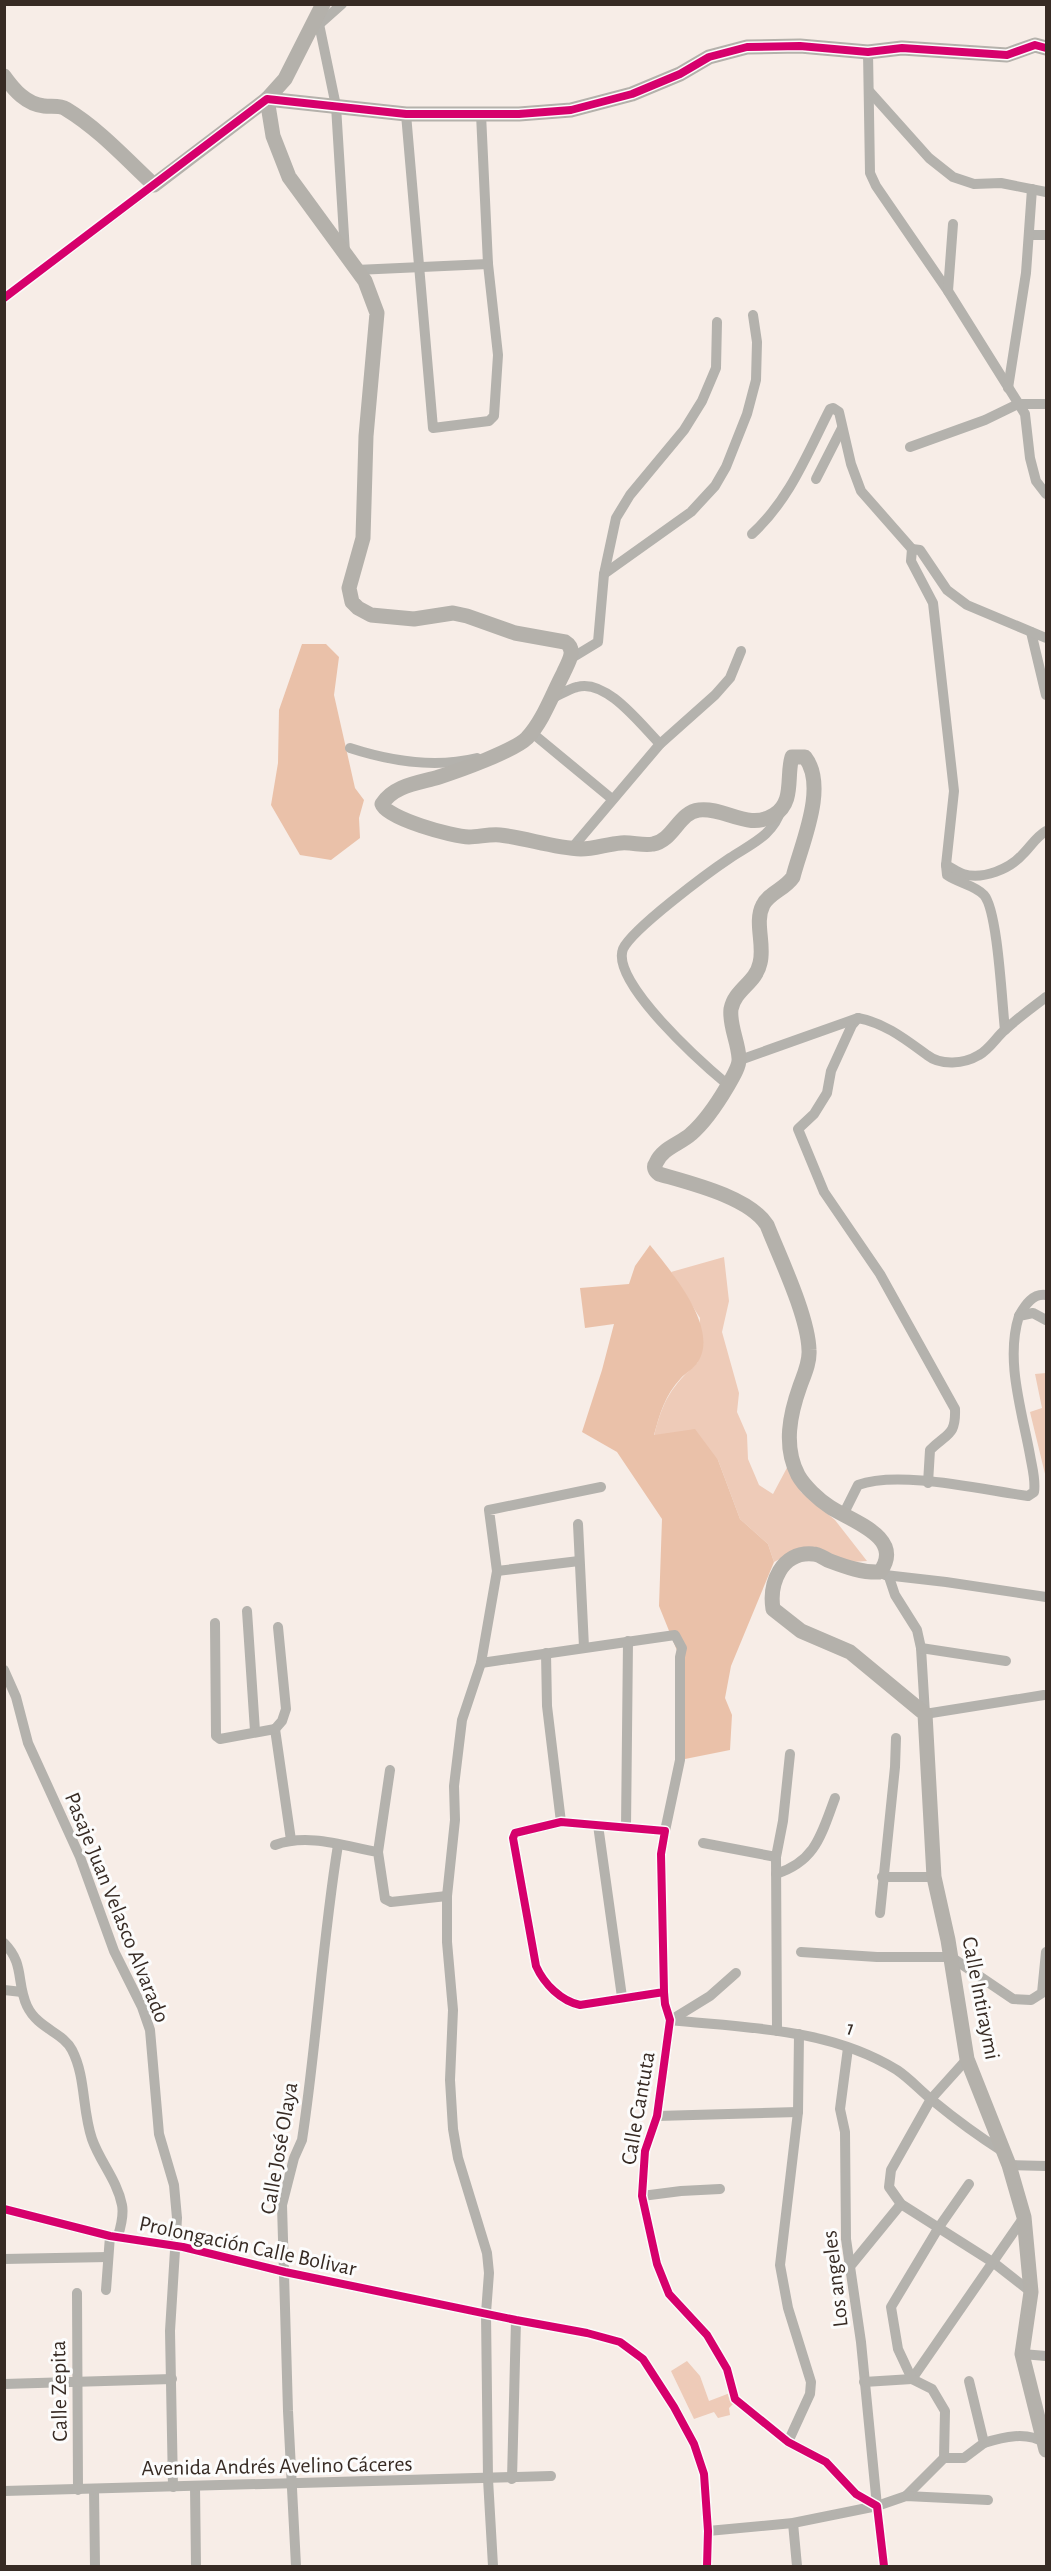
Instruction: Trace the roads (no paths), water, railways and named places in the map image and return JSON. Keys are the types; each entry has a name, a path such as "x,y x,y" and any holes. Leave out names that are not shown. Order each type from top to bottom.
{"main road":[{"path":"4,76 13,88 27,100 43,106 64,107 109,143 154,185 267,99 285,79 313,29 323,4"},
{"path":"267,99 406,114 481,114 571,110 632,94 680,74 709,57 747,47 800,46 868,52 902,48 1007,55 1035,45 1047,48"},
{"path":"267,99 273,136 289,177 365,281 377,313 366,436 363,538 349,588 352,602 371,615 390,618 414,619 453,613 467,616 515,633 565,642 572,651 551,699 527,738 504,751 441,776 397,790 387,796 382,804 383,808 391,814 450,834 469,837 482,834 501,835 572,848 591,849 620,843 650,845 661,842 687,815 698,810 754,821 774,815 788,797 789,767 792,757 805,757 809,763 813,784 813,804 793,877 787,886 763,903 760,914 763,951 760,966 753,980 734,998 732,1006 730,1018 740,1060 728,1085 707,1117 692,1134 663,1152 655,1164 655,1170 659,1174 697,1185 749,1207 757,1212 767,1225 807,1331 810,1353 792,1409 789,1438 791,1456 798,1476 828,1506 871,1528 883,1544 887,1556 884,1575 869,1573 814,1554 800,1555 779,1570 773,1581 771,1595 773,1609 801,1631 850,1652 925,1718"},
{"name":"Calle Intiraymi","path":"925,1718 934,1877 951,1957 967,2059 989,2110 1000,2153 1024,2217 1030,2292 1022,2354 1046,2447"}],"street":[{"path":"342,4 313,29 336,106 345,253"},
{"path":"868,52 870,173 876,186 948,291 1024,414 1030,458 1036,481 1047,494"},
{"path":"870,92 929,158 953,177 974,184 1001,183 1047,192"},
{"path":"406,114 433,428 489,421 494,416 498,356 488,264 481,114"},
{"path":"4,298 154,185"},
{"path":"1008,388 1026,273 1032,189"},
{"path":"948,291 953,224"},
{"path":"1029,235 1047,236"},
{"path":"356,270 488,264"},
{"path":"604,574 692,512 715,486 726,467 747,414 756,380 757,342 753,315"},
{"path":"570,659 598,642 604,574 616,518 630,495 684,430 702,401 716,368 717,322"},
{"path":"910,447 985,420 1018,404 1047,404"},
{"path":"752,534 771,516 796,480 830,409 833,408 839,412 861,490 912,549 911,561 933,603 954,791 946,865 947,875 980,891 987,898 994,927 1005,1030"},
{"path":"816,479 842,428"},
{"path":"912,549 920,549 947,590 967,605 1047,638"},
{"path":"1031,632 1047,695"},
{"path":"572,848 660,744 730,678 741,651"},
{"path":"551,699 577,686 599,687 613,697 660,744"},
{"path":"531,732 612,799"},
{"path":"351,748 367,754 431,763 470,760 504,751"},
{"path":"728,1085 651,1012 629,981 622,965 623,951 629,940 652,918 723,863 769,833 778,821 781,807"},
{"path":"946,865 964,874 978,875 1005,868 1047,831"},
{"path":"740,1060 858,1018 869,1020 897,1032 931,1058 949,1063 965,1060 981,1054 1005,1030 1047,997"},
{"path":"858,1018 852,1025 831,1071 827,1093 814,1114 798,1129 824,1192 880,1274 955,1408 956,1424 950,1436 930,1450 928,1483"},
{"path":"843,1515 858,1485 867,1482 891,1480 928,1483 1028,1496 1034,1492 1025,1427 1017,1394 1014,1331 1026,1303 1041,1294 1047,1295"},
{"path":"1019,1316 1033,1313 1047,1320"},
{"path":"494,2566 488,2479 486,2313 489,2273 487,2253 458,2158 453,2129 450,2080 453,2010 447,1942 447,1896 455,1820 454,1786 462,1720 481,1664 497,1571 489,1510 601,1486"},
{"path":"578,1524 584,1647"},
{"path":"497,1571 579,1561"},
{"path":"884,1575 1047,1597"},
{"path":"884,1575 917,1630 921,1648 925,1718 1044,1695"},
{"path":"247,1611 255,1731"},
{"path":"216,1623 216,1736 220,1738 275,1729 282,1721 286,1709 278,1627"},
{"name":"Calle Cantuta","path":"628,1641 675,1635 680,1640 682,1648 680,1658 680,1760 661,1854 664,1992 670,2020 657,2116 645,2151 642,2196 657,2264 669,2294 707,2335 727,2369 735,2399 788,2442 826,2462 856,2494 877,2506"},
{"path":"481,1664 628,1641 626,1828"},
{"path":"921,1648 1006,1661"},
{"path":"546,1653 547,1706 561,1822"},
{"name":"Pasaje Juan Velasco Alvarado","path":"4,1670 16,1698 28,1743 80,1857 114,1951 148,2024 159,2134 174,2185 177,2218 170,2331 173,2487"},
{"path":"275,1729 291,1840"},
{"path":"880,1914 896,1738"},
{"path":"777,2031 776,1857 783,1821 789,1754"},
{"path":"390,1770 378,1852 385,1899 391,1902 447,1896"},
{"path":"776,1874 792,1869 808,1856 820,1839 835,1798"},
{"path":"664,1992 580,2005 568,2003 542,1979 536,1966 513,1838 519,1830 561,1822 665,1831"},
{"path":"598,1825 622,1997"},
{"path":"274,1845 306,1839 378,1852"},
{"path":"703,1843 776,1857"},
{"name":"Calle José Olaya","path":"296,2566 291,2484 282,2205 294,2158 302,2140 320,2005 326,1919 338,1845"},
{"path":"882,1877 934,1877"},
{"path":"4,1943 15,1954 22,1992 35,2019 67,2042 73,2051 81,2077 92,2140 115,2182 122,2205 123,2216 108,2257 106,2290"},
{"path":"801,1952 877,1958 951,1957 1013,1999 1031,2000 1042,1993 1047,1952"},
{"path":"670,2020 710,1996 736,1973"},
{"path":"4,1990 22,1992"},
{"name":"1","path":"670,2020 799,2034 828,2039 862,2052 894,2068 1000,2153"},
{"path":"788,2442 810,2394 811,2382 788,2308 780,2265 798,2112 799,2034"},
{"name":"Los angeles","path":"848,2048 840,2109 846,2132 846,2239 852,2264 877,2506"},
{"path":"967,2059 931,2099 891,2170 889,2187 901,2204 994,2263 1030,2292"},
{"path":"657,2116 798,2112"},
{"path":"1000,2153 1047,2166"},
{"path":"912,2379 898,2349 891,2307 939,2227 969,2184"},
{"path":"642,2196 720,2189"},
{"path":"852,2264 901,2204"},
{"name":"Prolongación Calle Bolivar","path":"4,2209 114,2236 175,2246 285,2272 587,2333 620,2342 642,2360 674,2407 694,2444 704,2474 708,2531 707,2566"},
{"path":"912,2379 1024,2217"},
{"path":"4,2259 108,2257"},
{"name":"Calle Zepita","path":"77,2293 78,2490"},
{"path":"512,2479 516,2320"},
{"path":"1022,2354 1047,2356"},
{"path":"4,2384 172,2379"},
{"path":"864,2382 912,2379 932,2389 945,2411 944,2458 906,2496"},
{"path":"969,2381 984,2443"},
{"path":"944,2458 964,2458 984,2443 999,2438 1020,2436 1039,2439 1046,2447"},
{"name":"Avenida Andrés Avelino Cáceres","path":"4,2491 512,2479 551,2476"},
{"path":"195,2486 196,2566"},
{"path":"94,2488 95,2566"},
{"path":"708,2531 793,2523 877,2506 906,2496 988,2500"},
{"path":"877,2506 885,2565"},
{"path":"793,2523 797,2566"}]}
